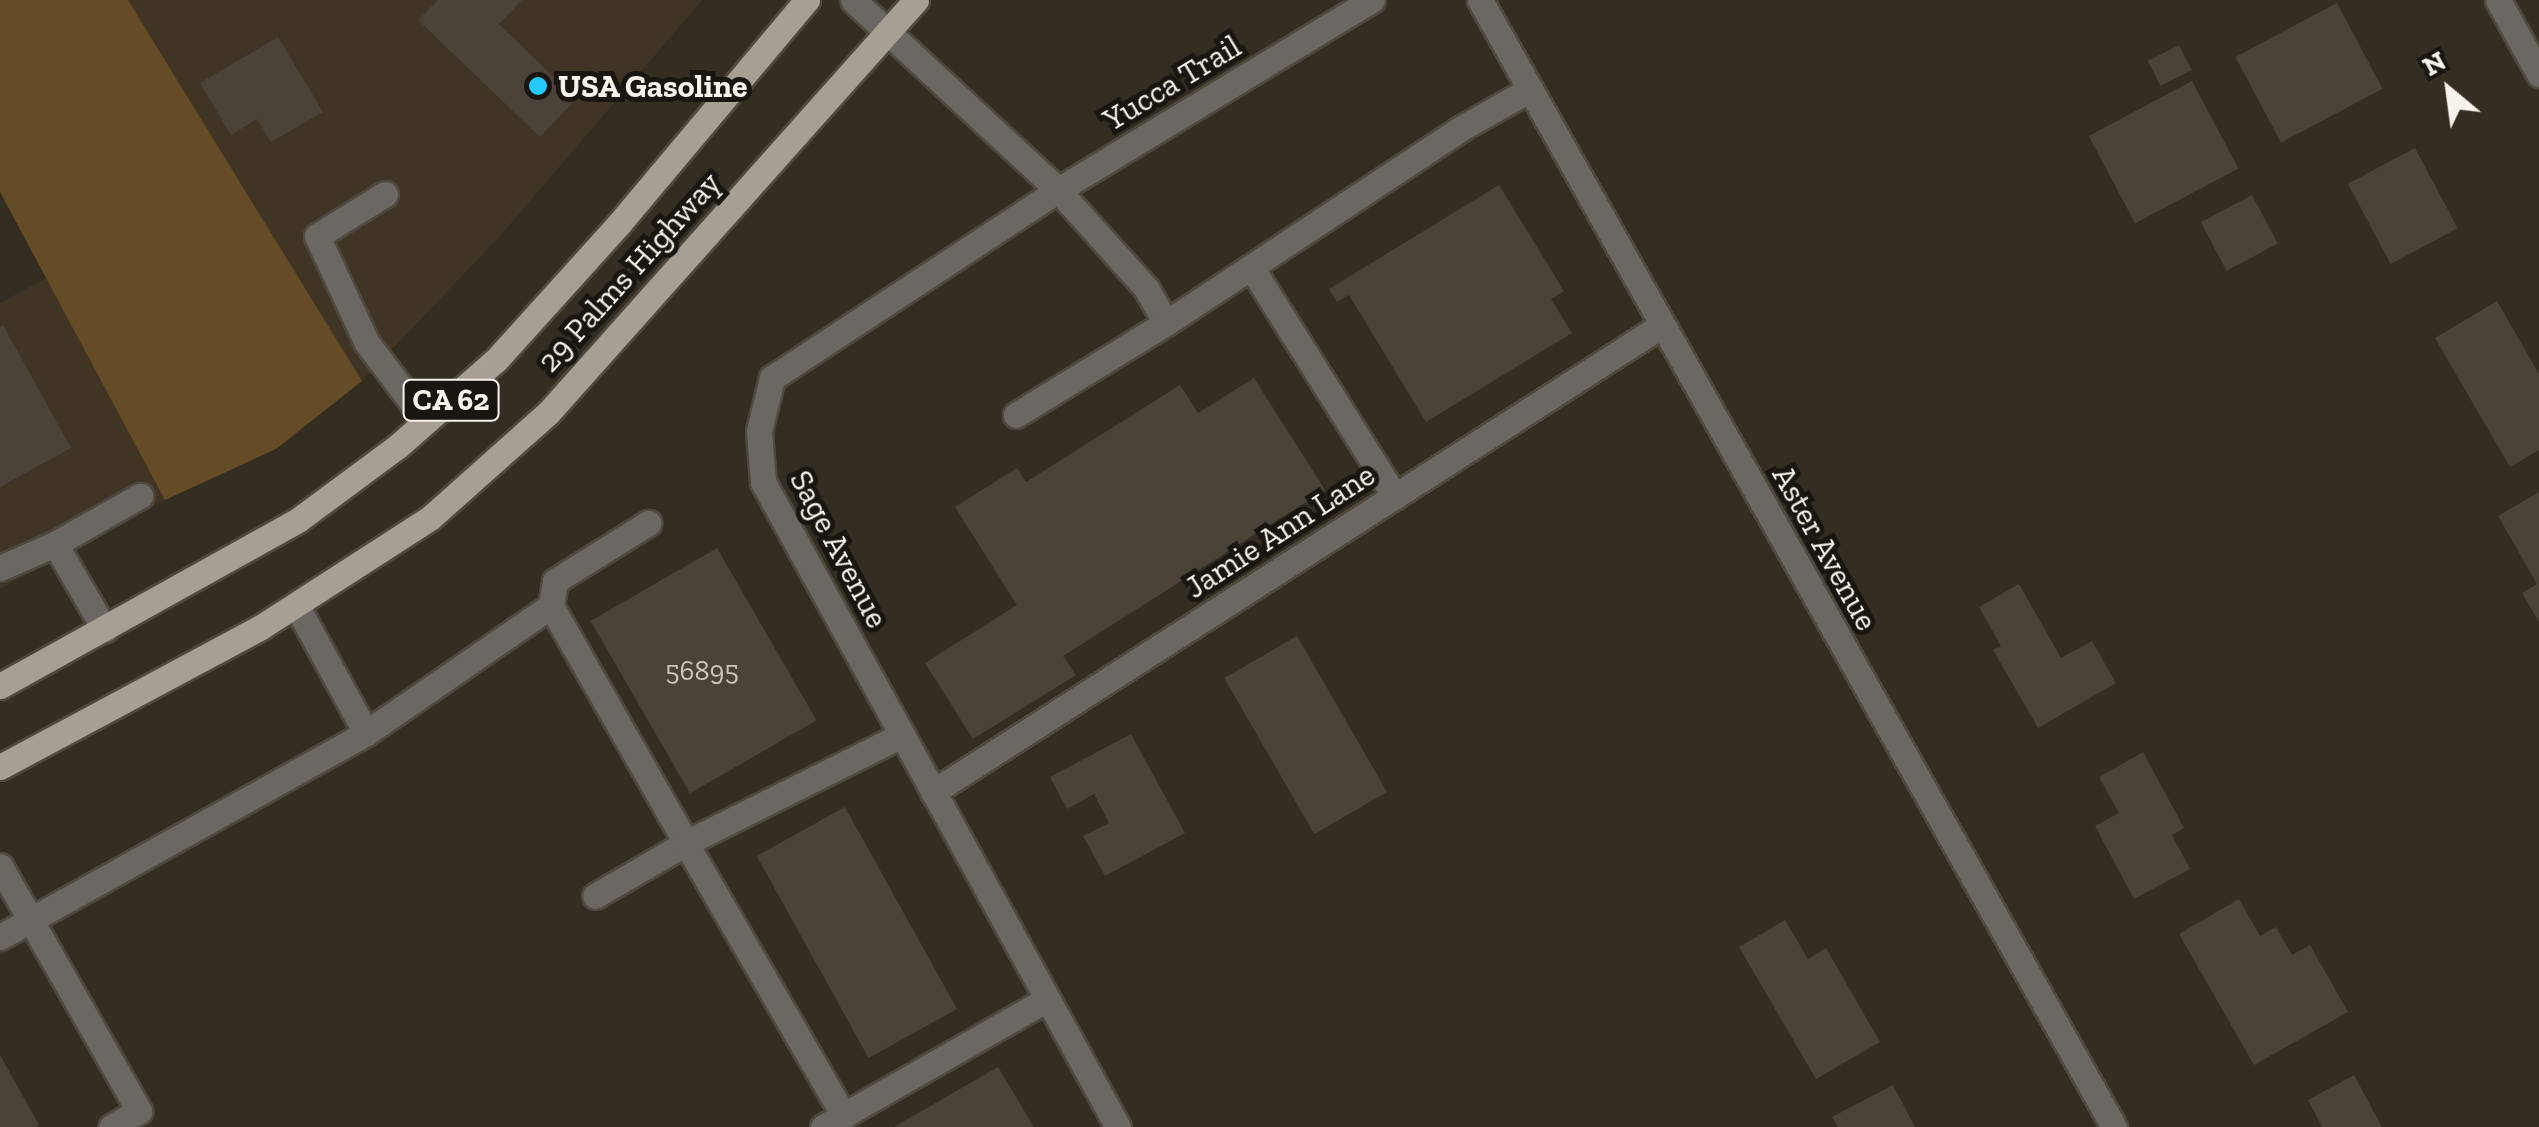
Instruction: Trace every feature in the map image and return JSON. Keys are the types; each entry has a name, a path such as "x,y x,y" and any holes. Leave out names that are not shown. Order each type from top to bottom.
{"main road":[{"name":"29 Palms Highway","path":"0,686 298,520 426,422 496,360 570,279 808,0"},
{"name":"29 Palms Highway","path":"0,766 296,605 430,518 548,413 916,0"}],"street":[{"path":"853,0 1058,190 1146,288 1166,323"},
{"name":"Yucca Trail","path":"1058,190 1372,0"},
{"name":"Aster Avenue","path":"1480,0 2114,1127"},
{"path":"2498,0 2539,74"},
{"path":"1016,415 1166,323 1460,129 1530,90"},
{"name":"Sage Avenue","path":"1058,190 772,378 759,431 762,482 1118,1127"},
{"path":"385,194 317,236 367,343 426,422"},
{"path":"1251,267 1394,496"},
{"name":"Jamie Ann Lane","path":"933,792 1662,325"},
{"path":"0,568 55,544 140,496"},
{"path":"648,523 555,581 551,606 686,844 834,1121 1047,999"},
{"path":"55,544 105,630"},
{"path":"296,605 366,733"},
{"path":"0,937 366,733 551,606"},
{"path":"594,896 686,844 902,734"},
{"path":"0,866 139,1111 111,1127"}],"shaded area":[{"path":"0,0 128,0 362,381 276,449 165,500 0,192"},
{"path":"128,0 702,0 499,237 362,381"},
{"path":"50,276 165,500 0,589 0,303"}],"building":[{"path":"438,0 522,0 499,24 576,99 540,137 418,20"},
{"path":"2337,3 2383,89 2281,143 2235,57"},
{"path":"278,37 323,112 271,142 257,119 231,135 200,83"},
{"path":"2179,45 2192,70 2161,86 2148,61"},
{"path":"2192,81 2238,168 2135,223 2089,136"},
{"path":"2415,148 2458,228 2391,264 2348,184"},
{"path":"1499,185 1564,291 1551,299 1572,333 1426,422 1349,295 1337,302 1329,289"},
{"path":"2252,195 2278,244 2227,271 2201,222"},
{"path":"2497,301 2539,374 2539,450 2510,467 2435,338"},
{"path":"3,325 71,448 0,487 0,327"},
{"path":"1254,378 1325,490 1063,656 1076,675 973,739 925,663 1017,605 955,507 1017,468 1026,482 1180,385 1198,413"},
{"path":"2539,492 2539,622 2522,593 2537,584 2498,516"},
{"path":"717,548 816,720 690,793 591,621"},
{"path":"2019,584 2061,658 2092,641 2116,683 2038,728 1993,650 2001,646 1979,607"},
{"path":"1297,636 1387,792 1314,834 1224,678"},
{"path":"1131,734 1185,833 1105,876 1083,836 1109,823 1094,794 1067,809 1050,777"},
{"path":"2143,752 2184,828 2172,835 2190,869 2134,899 2095,826 2119,813 2099,777"},
{"path":"845,807 957,1009 869,1058 757,856"},
{"path":"2239,899 2260,936 2276,927 2292,955 2310,945 2348,1012 2254,1065 2179,934"},
{"path":"1785,920 1808,959 1826,948 1880,1042 1816,1079 1739,947"},
{"path":"0,1055 39,1125 36,1127 0,1127"},
{"path":"998,1067 1034,1127 894,1127"},
{"path":"2354,1075 2382,1127 2322,1127 2308,1100"},
{"path":"1893,1085 1915,1127 1838,1127 1832,1117"}],"place":[{"name":"USA Gasoline","path":"538,86"}]}
